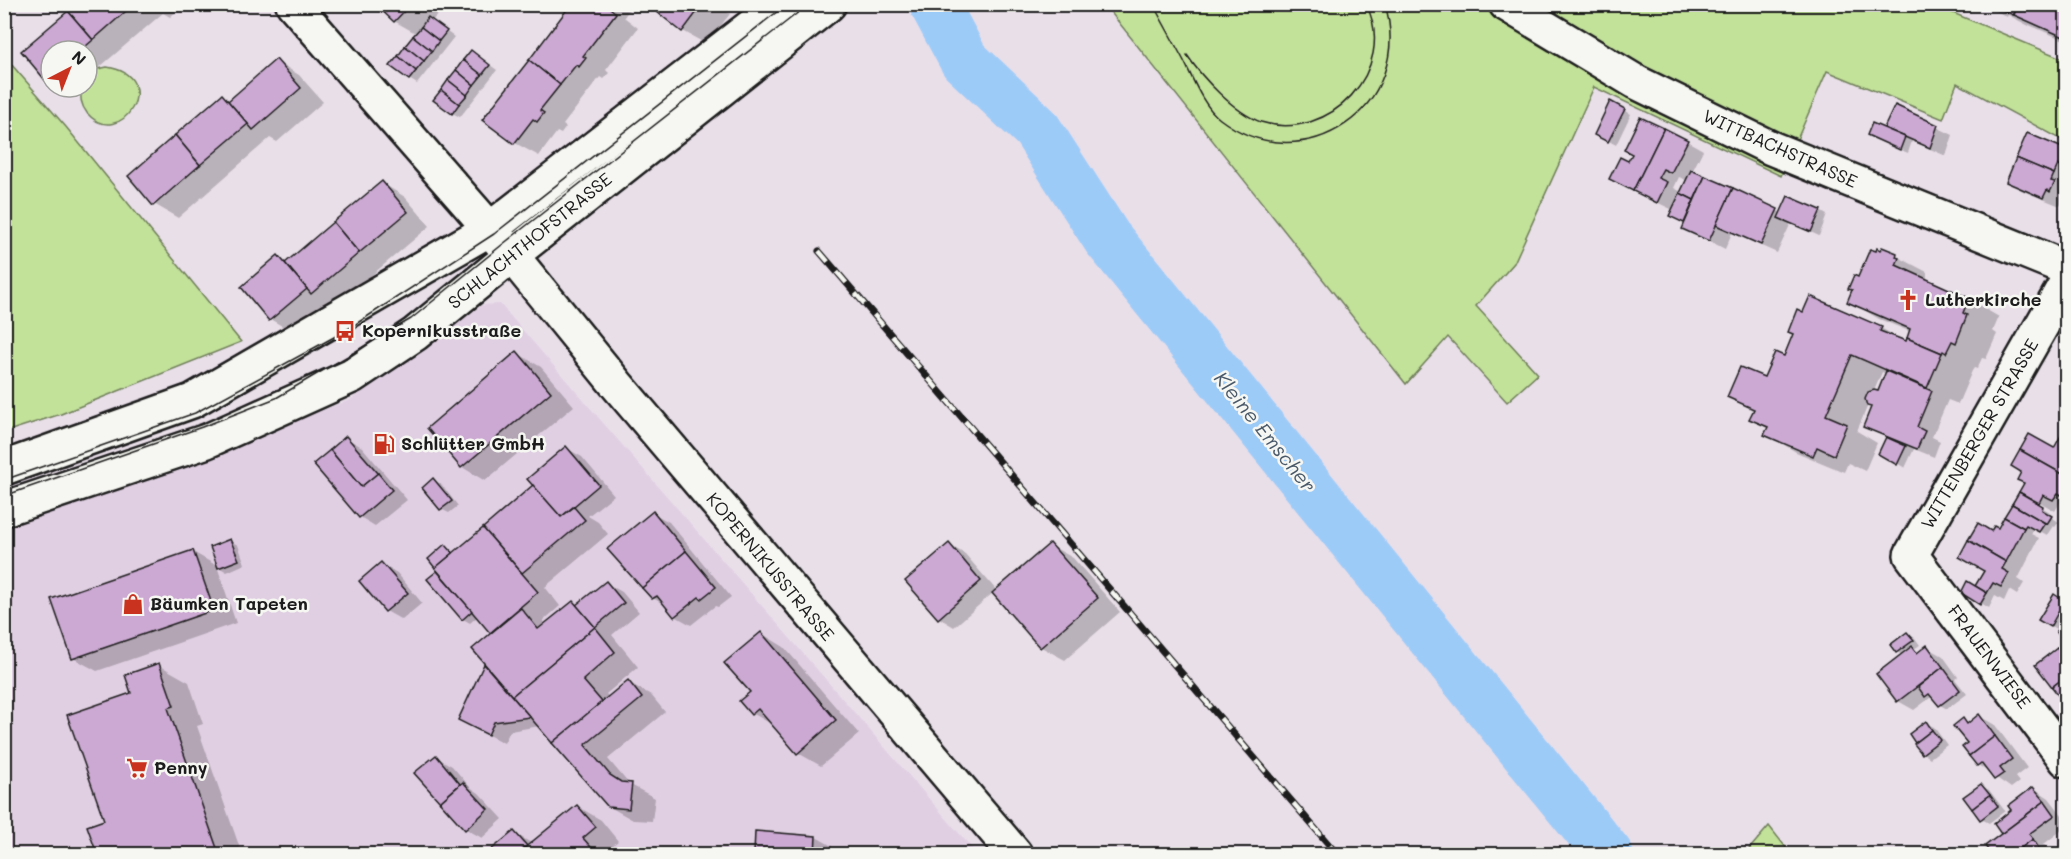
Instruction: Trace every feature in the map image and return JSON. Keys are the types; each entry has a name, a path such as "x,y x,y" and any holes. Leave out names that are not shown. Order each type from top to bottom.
{"street":[{"name":"KOPERNIKUSSTRASSE","path":"293,4 490,229 617,385 1015,855"},
{"name":"SCHLACHTHOFSTRASSE","path":"4,468 192,401 490,229 780,4"},
{"name":"SCHLACHTHOFSTRASSE","path":"4,509 207,441 352,376 415,334 828,4"},
{"name":"WITTBACHSTRASSE","path":"1506,4 1636,82 1771,148 2067,268"},
{"name":"WITTENBERGER STRASSE","path":"1911,555 2067,283"},
{"name":"FRAUENWIESE","path":"1911,555 2067,760"}],"shaded area":[{"path":"500,304 977,854 5,854 5,527 350,400 482,305"}],"green space":[{"path":"1105,5 1934,5 2066,60 2066,142 1957,83 1943,119 1827,71 1781,176 1594,87 1514,263 1476,306 1538,374 1507,402 1448,337 1406,384"},
{"path":"4,56 39,96 39,99 42,99 66,127 241,342 61,414 5,432"},
{"path":"107,67 125,73 134,83 136,96 132,108 124,118 113,124 100,123 87,113 82,104 81,99 99,99 99,69"},
{"path":"1769,826 1791,854 1745,854"}],"building":[{"path":"75,4 134,4 94,39 68,11"},
{"path":"375,4 411,4 394,22"},
{"path":"571,4 605,4 616,13 583,56 586,58 579,67 576,65 560,85 529,60"},
{"path":"647,4 703,4 682,32"},
{"path":"1989,4 2018,4 2013,15"},
{"path":"2018,4 2066,4 2066,38 2014,15"},
{"path":"68,11 92,39 39,39 39,73 21,51"},
{"path":"428,17 447,31 439,41 421,27"},
{"path":"421,27 439,41 432,51 413,36"},
{"path":"413,36 432,51 424,61 405,46"},
{"path":"405,46 424,61 416,71 398,56"},
{"path":"471,50 490,65 482,75 463,60"},
{"path":"398,56 416,71 409,80 390,66"},
{"path":"276,59 301,88 253,130 228,101"},
{"path":"463,60 482,75 474,85 456,70"},
{"path":"529,60 560,85 540,110 544,113 537,122 533,119 514,144 482,120"},
{"path":"456,70 474,85 467,95 448,80"},
{"path":"448,80 467,95 459,104 441,90"},
{"path":"441,90 459,104 452,114 433,100"},
{"path":"222,94 248,124 200,165 175,135"},
{"path":"1610,101 1625,109 1608,142 1594,135"},
{"path":"1895,105 1938,125 1930,148 1884,128"},
{"path":"1640,117 1664,128 1633,191 1609,179 1620,157 1628,161 1632,154 1624,150"},
{"path":"1872,123 1905,137 1900,150 1867,135"},
{"path":"1664,128 1688,140 1671,173 1663,169 1658,178 1667,182 1657,203 1633,191"},
{"path":"2027,133 2065,149 2061,167 2058,165 2054,174 2016,158"},
{"path":"175,135 200,165 153,206 128,176"},
{"path":"2016,158 2054,174 2051,181 2055,182 2050,192 2047,190 2043,198 2006,182"},
{"path":"1691,170 1705,176 1694,200 1680,193"},
{"path":"1705,176 1733,188 1709,241 1682,229"},
{"path":"382,181 408,212 359,253 333,222"},
{"path":"1733,188 1778,209 1761,245 1716,225"},
{"path":"1680,193 1694,200 1684,223 1669,216"},
{"path":"1788,196 1821,210 1811,232 1778,218"},
{"path":"333,222 359,253 311,294 285,263"},
{"name":"Lutherkirche","path":"1882,247 1897,253 1896,257 1899,258 1896,265 1969,298 1963,313 1967,315 1956,343 1952,341 1946,353 1907,338 1910,329 1847,302 1852,290 1848,289 1854,275 1858,277 1870,249 1876,251 1877,248 1880,250"},
{"path":"278,255 307,289 269,321 241,287"},
{"path":"1810,296 1882,327 1880,331 1906,341 1907,338 1942,353 1927,388 1852,355 1826,415 1847,424 1834,455 1817,447 1813,456 1764,435 1768,427 1749,419 1754,409 1727,397 1740,367 1764,377 1775,352 1784,356 1793,334 1788,332 1797,309 1803,312"},
{"path":"517,351 551,392 461,468 427,428"},
{"path":"1886,371 1932,391 1917,427 1925,431 1917,449 1863,427 1871,407 1867,406 1865,399 1868,392 1878,391"},
{"path":"2063,432 2066,434 2066,476 2020,450 2029,434 2054,448"},
{"path":"346,436 378,473 361,487 330,450"},
{"path":"1886,437 1906,446 1897,465 1878,454"},
{"path":"566,446 599,485 561,517 527,479"},
{"path":"330,450 361,487 378,473 392,490 359,518 313,464"},
{"path":"2020,450 2066,476 2066,491 2063,496 2058,493 2053,500 2043,495 2039,503 2019,492 2024,483 2017,480 2021,472 2011,466"},
{"path":"433,478 452,501 440,510 422,488"},
{"path":"533,485 561,517 574,507 585,520 522,573 483,528"},
{"path":"2019,492 2043,506 2042,510 2052,516 2047,524 2012,504"},
{"path":"2012,504 2045,523 2039,532 2026,525 2024,528 2004,517"},
{"path":"653,511 686,551 642,588 607,549"},
{"path":"2004,517 2024,528 2006,562 1968,540 1978,523 1991,531 1994,526 1998,528"},
{"path":"483,528 538,592 490,633 435,568"},
{"path":"230,539 239,560 218,568 210,547"},
{"path":"1968,540 2006,562 2002,569 2009,573 2001,587 1993,583 1987,593 1975,586 1984,571 1959,557"},
{"path":"949,543 981,581 938,619 905,581"},
{"path":"1050,543 1098,598 1040,648 992,593"},
{"path":"445,544 453,553 435,568 428,559"},
{"name":"Bäumken Tapeten","path":"193,550 214,610 72,659 51,599"},
{"path":"686,551 716,587 674,617 657,596 652,599 642,588"},
{"path":"381,562 408,593 385,612 359,581"},
{"path":"437,571 472,611 462,620 427,579"},
{"path":"606,581 624,603 595,627 576,605"},
{"path":"1967,581 1987,593 1980,605 1961,593"},
{"path":"2054,594 2066,602 2066,609 2065,612 2060,609 2050,627 2038,620"},
{"path":"573,601 595,627 512,696 472,649 521,608 538,629"},
{"path":"2066,623 2066,641 2064,643 2056,631"},
{"path":"595,627 615,652 583,680 602,702 552,743 512,696"},
{"path":"761,632 836,720 797,754 758,709 751,715 739,701 750,692 724,663"},
{"path":"1907,632 1914,640 1896,653 1890,645"},
{"path":"2066,641 2066,660 2057,648"},
{"path":"1927,645 1943,667 1897,702 1876,674 1912,646 1917,653"},
{"path":"2057,648 2066,660 2066,676 2052,687 2035,665"},
{"name":"Penny","path":"159,663 174,706 168,708 219,854 97,854 87,826 104,820 67,715 131,693 125,675"},
{"path":"484,664 530,717 494,722 488,735 458,720"},
{"path":"1943,667 1960,690 1939,706 1929,694 1925,697 1918,687"},
{"path":"2066,676 2066,706 2052,687"},
{"path":"628,680 642,698 585,745 610,775 621,782 632,783 629,809 608,807 552,743"},
{"path":"1979,714 1995,736 1969,756 1962,747 1967,743 1953,726 1963,718 1967,724"},
{"path":"1926,721 1932,730 1915,743 1909,734"},
{"path":"1932,730 1940,740 1922,754 1914,744"},
{"path":"1995,736 2012,759 2000,768 2004,773 1994,780 1981,763 1977,766 1969,756"},
{"path":"436,755 460,784 440,802 414,773"},
{"path":"463,782 488,809 465,830 440,802"},
{"path":"1981,784 1990,795 1972,809 1963,797"},
{"path":"2033,787 2045,801 2001,834 1994,824 2011,810 2008,806"},
{"path":"1990,795 1998,806 1980,820 1972,809"},
{"path":"2045,801 2055,815 2029,834 2033,839 2015,853 2011,848 2003,854 1991,854 1985,846"},
{"path":"577,805 596,827 583,838 597,854 517,854"},
{"path":"514,831 527,846 517,854 486,854"},
{"path":"755,831 816,836 815,854 754,854"},
{"path":"2033,839 2040,850 2034,854 2013,854"}],"waterway":[{"name":"Kleine Emscher","path":"934,4 964,60 1036,128 1107,238 1608,854"}],"tram line":[{"path":"4,480 195,413 345,331 494,234 787,4"},
{"path":"4,496 202,427 276,398 411,319 809,4"},
{"path":"1153,4 1199,92 1214,114 1252,137 1285,143 1317,138 1345,124 1368,103 1384,74 1390,41 1385,4"},
{"path":"1187,55 1220,94 1251,117 1261,122 1286,126 1311,122 1333,111 1351,96 1365,76 1373,53 1374,29 1366,4"}],"railway":[{"path":"819,251 1337,854"}],"place":[{"name":"Lutherkirche","path":"1908,300"},
{"name":"Kopernikusstraße","path":"345,331"},
{"name":"Schlütter GmbH","path":"384,444"},
{"name":"Bäumken Tapeten","path":"133,604"},
{"name":"Penny","path":"137,768"}]}
